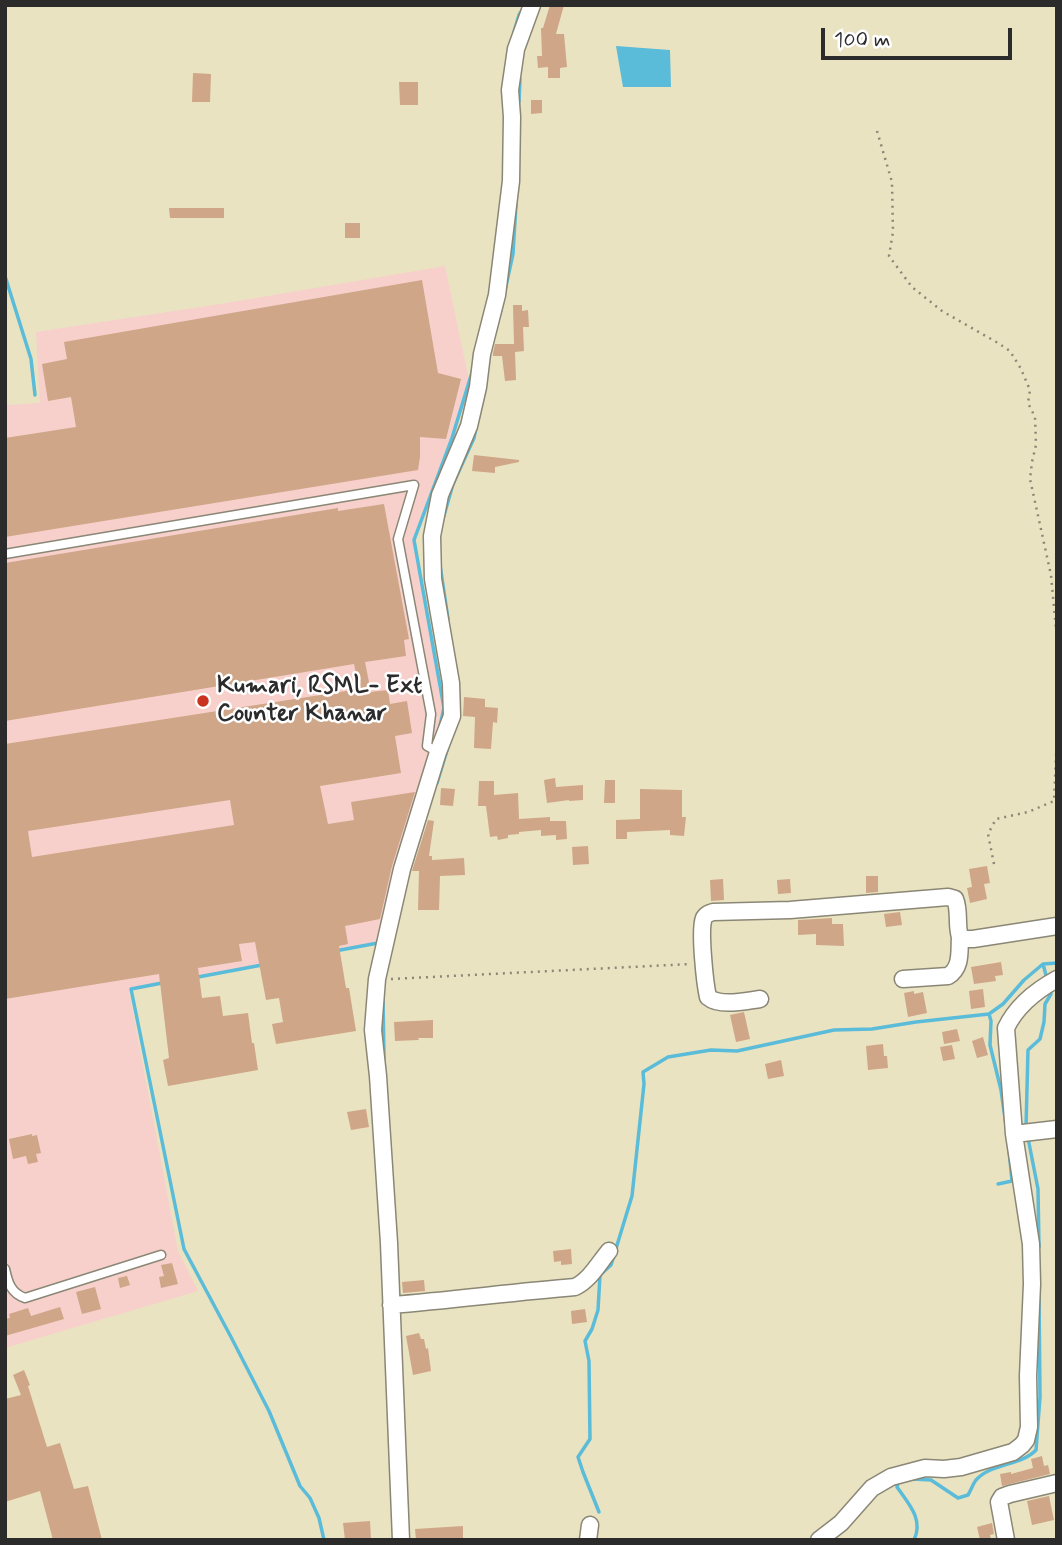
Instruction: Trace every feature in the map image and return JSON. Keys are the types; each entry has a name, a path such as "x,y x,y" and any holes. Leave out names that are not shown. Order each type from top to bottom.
{"street":[{"path":"401,1540 381,1118 373,1030 377,979 433,749 452,716 452,683 433,579 432,536 440,495 469,426 482,354 497,295 511,181 510,90 516,49 532,5"},
{"path":"760,999 727,1002 713,1001 708,997 703,926 704,918 708,914 948,897 955,899 958,905 960,937 958,965 954,972 948,976 903,979"},
{"path":"960,937 973,939 1057,926"},
{"path":"819,1540 841,1522 872,1488 891,1477 925,1468 961,1467 1013,1452 1026,1440 1029,1427 1031,1244 1014,1134 1006,1028 1039,988 1057,979"},
{"path":"1014,1134 1057,1129"},
{"path":"391,1305 464,1300 575,1287 582,1284 609,1251"},
{"path":"1006,1540 999,1502 1002,1497 1057,1483"}],"lane":[{"path":"5,554 414,485 398,540 431,714 433,749"},
{"path":"5,1269 7,1287 25,1298 161,1255"}],"path":[{"path":"877,131 892,182 894,232 889,256 912,287 942,311 1010,351 1030,390 1028,403 1035,417 1036,445 1030,479 1051,575 1057,640"},
{"path":"994,864 988,834 996,819 1028,812 1054,801 1057,734"},
{"path":"377,979 704,962"}],"shaded area":[{"path":"445,266 469,380 452,438 414,540 444,708 427,782 378,943 129,991 178,1251 198,1291 5,1348 5,405 40,403 36,332"}],"water":[{"path":"616,46 670,50 671,87 623,87"}],"building":[{"path":"550,5 564,5 556,34 564,34 567,67 560,68 560,78 548,78 548,67 538,68 537,56 542,56 541,28"},
{"path":"193,73 211,74 210,102 192,102"},
{"path":"399,82 418,82 418,105 400,105"},
{"path":"531,100 542,100 542,113 531,114"},
{"path":"169,208 224,208 224,218 170,218"},
{"path":"345,223 360,223 360,238 345,238"},
{"path":"422,280 438,373 461,379 446,439 420,437 418,470 5,537 5,438 76,427 71,397 48,401 42,364 67,359 64,342"},
{"path":"513,305 522,305 522,311 528,310 529,327 523,327 524,351 515,352 516,380 505,381 502,356 493,356 493,353 495,344 514,344"},
{"path":"474,455 519,462 495,467 495,473 472,471"},
{"path":"384,504 409,639 404,640 406,656 365,662 371,692 388,690 390,704 407,701 412,733 395,736 401,773 320,786 328,824 354,820 351,802 415,792 392,866 380,919 345,926 348,944 339,946 356,1031 276,1044 272,1024 283,1022 279,998 266,1000 255,942 239,944 242,961 198,968 202,998 220,996 223,1016 248,1013 258,1070 168,1086 163,1060 169,1058 159,974 5,999 5,744 359,689 354,664 5,721 5,563 338,508 338,511","holes":["230,800 234,825 32,857 28,831"]},
{"path":"464,697 485,699 485,707 498,708 497,723 493,722 491,749 474,748 475,717 463,716"},
{"path":"555,778 556,787 583,785 583,800 547,803 544,780"},
{"path":"605,780 615,780 615,803 604,803"},
{"path":"479,781 494,781 494,795 518,793 519,819 550,817 550,821 566,821 567,839 556,840 556,835 541,836 541,830 519,832 498,840 497,836 490,837 486,806 478,806"},
{"path":"441,788 455,789 453,806 440,805"},
{"path":"640,789 682,790 682,817 686,817 684,836 670,835 670,830 627,832 627,839 616,839 616,820 640,819"},
{"path":"428,820 434,821 429,856 432,856 432,860 464,858 465,875 440,876 439,910 418,910 419,871 412,871"},
{"path":"588,846 589,864 573,865 572,847"},
{"path":"987,866 990,883 984,884 987,899 970,903 967,888 972,887 969,869"},
{"path":"866,876 878,876 878,892 866,893"},
{"path":"723,879 724,900 711,901 710,880"},
{"path":"790,879 791,893 778,894 777,880"},
{"path":"900,912 902,925 886,927 884,914"},
{"path":"832,918 832,924 843,924 844,946 816,945 816,934 798,935 798,920"},
{"path":"1001,962 1003,975 995,976 996,981 974,984 971,967"},
{"path":"983,989 985,1007 971,1009 969,991"},
{"path":"914,991 914,994 923,992 927,1013 908,1017 904,993"},
{"path":"744,1012 750,1039 736,1042 730,1015"},
{"path":"433,1020 433,1038 395,1041 394,1022"},
{"path":"957,1029 960,1041 944,1044 942,1032"},
{"path":"983,1037 988,1055 977,1058 972,1041"},
{"path":"883,1044 888,1068 868,1070 866,1046"},
{"path":"952,1045 955,1059 943,1061 940,1047"},
{"path":"781,1060 784,1076 768,1079 765,1064"},
{"path":"366,1109 369,1127 351,1130 347,1112"},
{"path":"37,1135 41,1153 36,1154 38,1162 28,1164 26,1156 13,1159 9,1139"},
{"path":"571,1249 572,1264 561,1265 561,1261 554,1262 553,1251"},
{"path":"172,1263 178,1284 161,1288 159,1277 164,1276 161,1265"},
{"path":"127,1276 130,1285 120,1288 118,1278"},
{"path":"424,1280 425,1291 403,1293 402,1282"},
{"path":"95,1287 101,1309 82,1314 76,1292"},
{"path":"60,1307 64,1319 5,1336 5,1319 10,1318 9,1314 28,1308 31,1316"},
{"path":"585,1309 587,1322 572,1324 571,1311"},
{"path":"419,1333 421,1339 424,1339 426,1349 428,1348 431,1371 413,1375 406,1336"},
{"path":"24,1370 47,1447 60,1443 74,1489 88,1486 102,1540 53,1540 40,1491 5,1502 5,1399 21,1395 13,1375"},
{"path":"1042,1456 1044,1466 1048,1465 1050,1474 1002,1486 1000,1474 1033,1468 1031,1459"},
{"path":"1049,1496 1054,1520 1032,1525 1027,1501"},
{"path":"370,1521 371,1540 345,1540 343,1523"},
{"path":"992,1523 994,1534 990,1535 991,1540 980,1540 977,1527"},
{"path":"463,1526 463,1540 416,1540 415,1529"}],"waterway":[{"path":"514,32 524,7"},
{"path":"519,102 520,79"},
{"path":"500,314 513,254 516,204"},
{"path":"5,276 31,359 35,395"},
{"path":"440,726 444,708 414,540 452,438 473,369"},
{"path":"443,519 453,484 476,428"},
{"path":"440,565 448,619"},
{"path":"437,783 448,747"},
{"path":"335,951 378,943"},
{"path":"599,1512 578,1457 590,1439 589,1361 585,1341 598,1310 600,1275 611,1265 632,1196 643,1072 668,1057 711,1050 737,1051 834,1030 872,1029 989,1014 1003,1004 1024,980 1043,964 1057,963"},
{"path":"1043,964 1047,979"},
{"path":"198,977 262,965"},
{"path":"162,983 131,989 184,1249 269,1411 300,1486 310,1498 319,1518 324,1540"},
{"path":"1026,1127 1028,1050 1040,1039 1050,990"},
{"path":"383,996 384,1059"},
{"path":"989,1014 990,1045 1006,1125"},
{"path":"1028,1138 1038,1189 1039,1247"},
{"path":"998,1184 1012,1181 1009,1150"},
{"path":"912,1479 931,1480 958,1498 968,1495 982,1474 1022,1459 1036,1450 1040,1397 1039,1293"},
{"path":"898,1483 897,1487 916,1518 917,1532 914,1540"}],"place":[{"name":"Kumari, RSML- Ext Counter Khanar","path":"203,701"}]}
